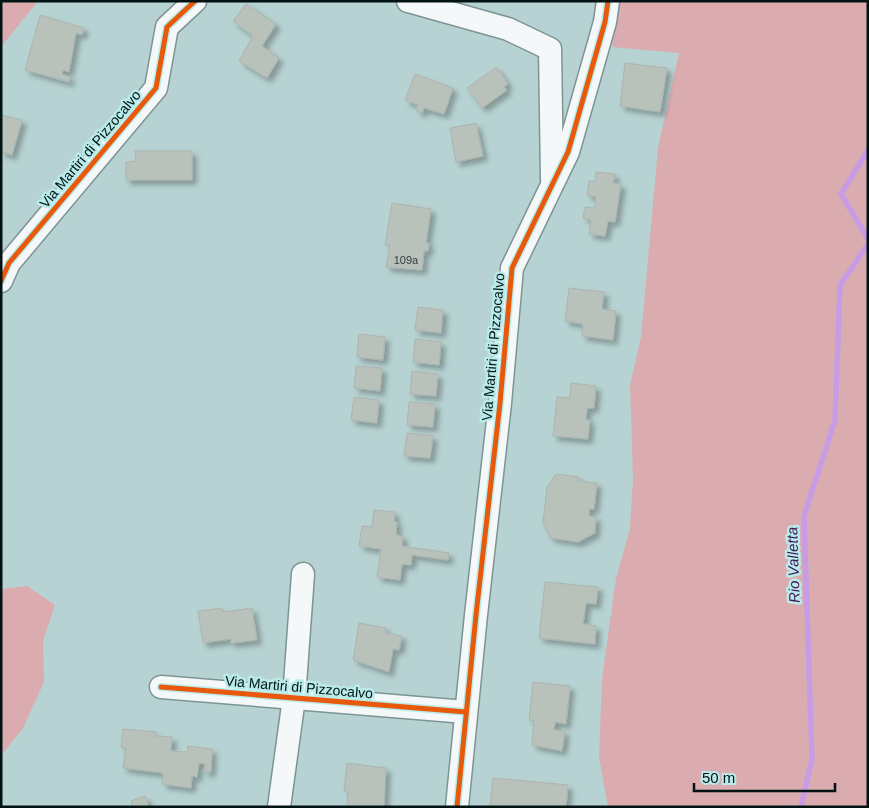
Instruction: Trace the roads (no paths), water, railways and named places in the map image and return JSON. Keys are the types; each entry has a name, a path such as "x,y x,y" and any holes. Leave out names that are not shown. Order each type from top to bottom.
{"street":[{"name":"Via Martiri di Pizzocalvo","path":"1,281 9,263 156,88 167,27 195,1"},
{"name":"Via Martiri di Pizzocalvo","path":"408,1 508,29 550,49 552,185"},
{"name":"Via Martiri di Pizzocalvo","path":"457,807 500,403 512,268 568,152 605,22 608,1"},
{"name":"Via Martiri di Pizzocalvo","path":"279,807 294,698 303,574"},
{"name":"Via Martiri di Pizzocalvo","path":"161,687 466,712"}],"waterway":[{"name":"Rio Valletta","path":"868,150 841,194 868,239"},
{"name":"Rio Valletta","path":"801,807 812,759 804,516 835,420 840,285 868,244"}]}
